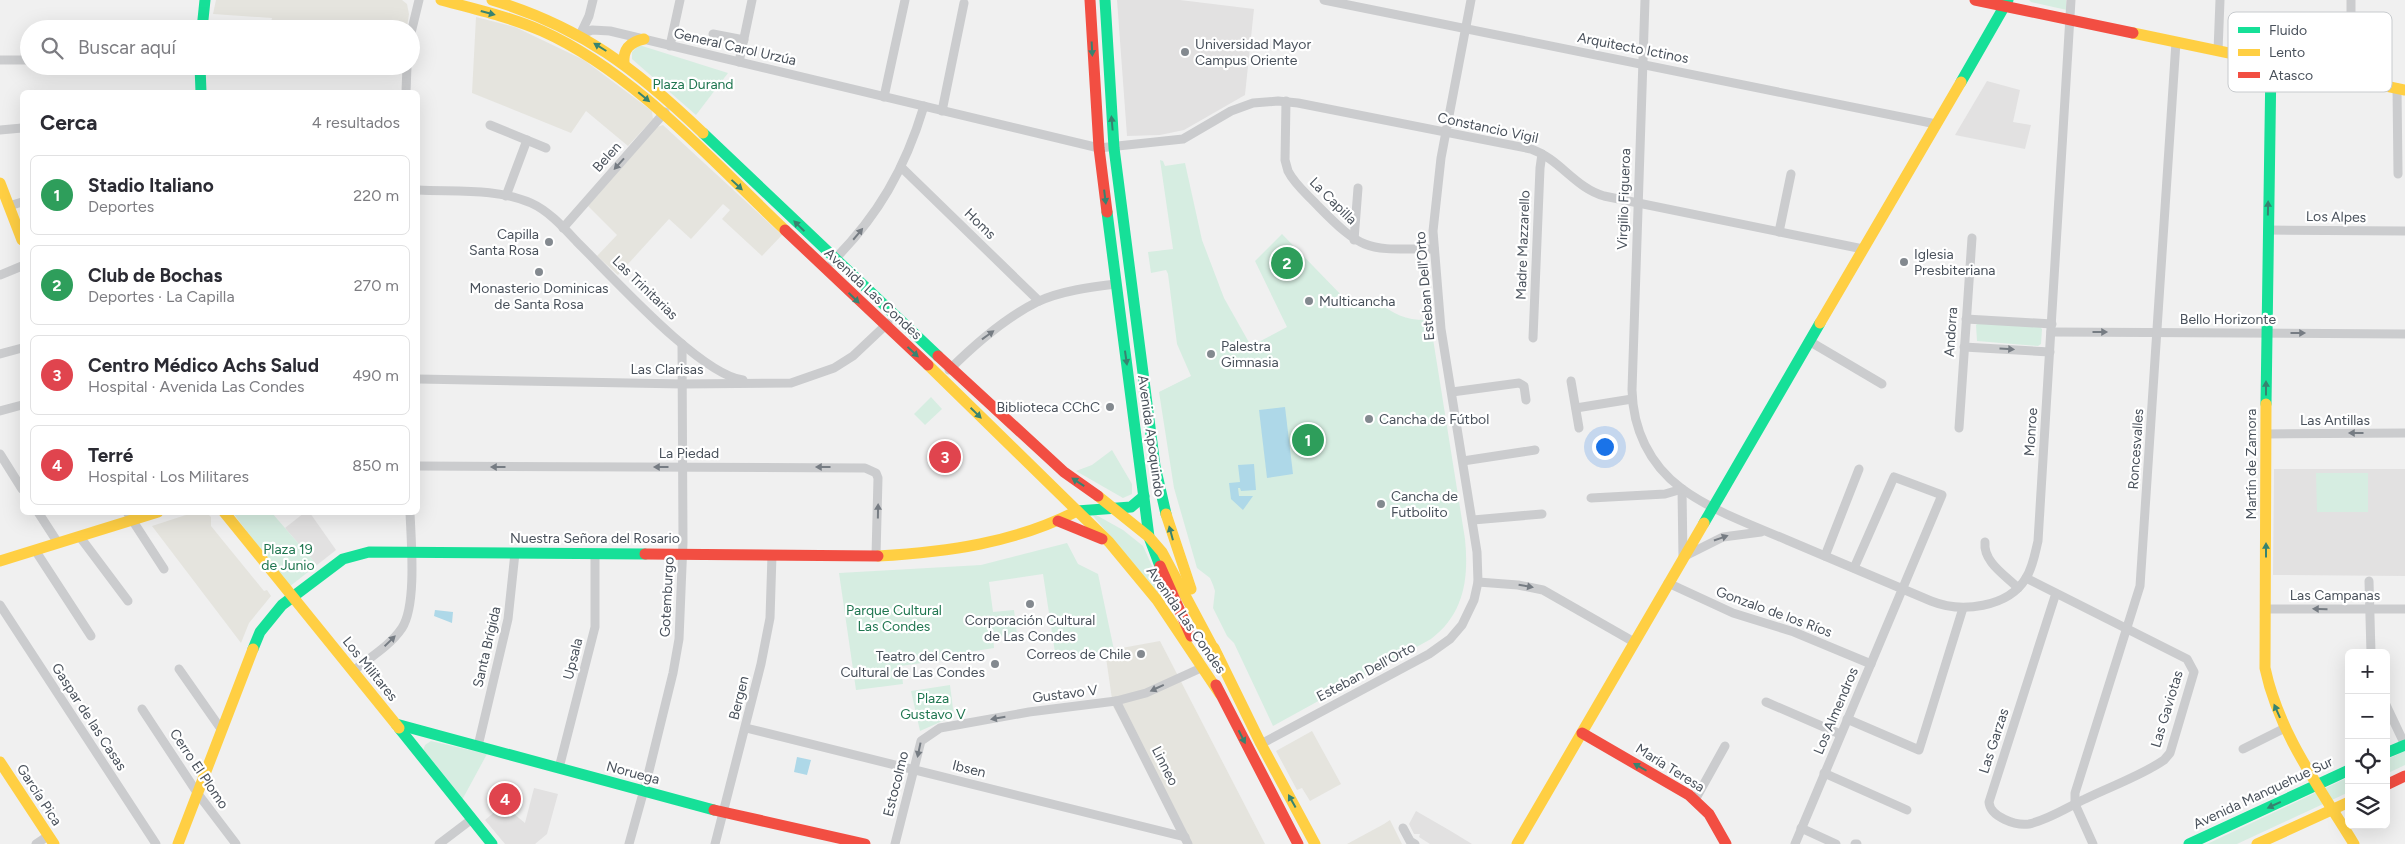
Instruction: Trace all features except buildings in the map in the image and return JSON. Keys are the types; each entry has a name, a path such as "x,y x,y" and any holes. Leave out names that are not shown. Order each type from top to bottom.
{"main road":[{"path":"203,20 205,0"},
{"name":"Avenida Las Condes","path":"440,0 514,20 571,45 613,73 663,114 884,326 941,378 1109,542 1157,600 1220,694"},
{"name":"Avenida Las Condes","path":"492,0 507,2 544,17 579,35 624,63 672,104 894,316 1064,472 1118,510 1149,537 1162,552 1218,657"},
{"name":"Avenida Apoquindo","path":"1090,0 1099,148 1149,537 1167,586 1220,694 1298,844"},
{"name":"Avenida Apoquindo","path":"1105,0 1114,148 1155,466 1177,554 1209,630 1218,657 1261,744 1315,844"},
{"path":"1975,0 2006,3 2228,53"},
{"path":"1516,844 1582,734 1682,558 2006,3"},
{"path":"624,63 626,48 635,41 644,39"},
{"path":"200,75 201,90"},
{"name":"Martín de Zamora","path":"2270,92 2266,333 2266,679 2272,700 2286,728 2354,844"},
{"path":"0,183 5,203 20,236"},
{"path":"1077,511 1090,508 1118,510 1136,505 1144,496"},
{"name":"Nuestra Señora del Rosario","path":"178,844 240,678 260,632 292,597 342,559 369,552 876,556 937,553 973,548 1018,537 1077,511"},
{"name":"Los Militares","path":"226,515 492,844"},
{"path":"0,561 80,537 129,517"},
{"path":"1058,521 1109,542"},
{"name":"Noruega","path":"396,724 644,792 865,844"},
{"name":"María Teresa","path":"1582,734 1695,800 1709,814 1726,844"},
{"path":"2390,751 2405,745"},
{"name":"García Pica","path":"0,762 51,840"},
{"name":"Avenida Manquehue Sur","path":"2190,844 2345,772"},
{"path":"2388,784 2405,776"},
{"path":"2257,844 2345,804"}],"street":[{"path":"414,20 419,0"},
{"path":"579,35 589,16 592,0"},
{"path":"670,46 680,0"},
{"path":"739,62 752,0"},
{"path":"884,97 905,0"},
{"name":"Arquitecto Ictinos","path":"1324,0 1936,124"},
{"name":"Esteban Dell'Orto","path":"1261,744 1444,644 1467,617 1474,600 1478,582 1477,552 1442,329 1434,248 1435,199 1472,0"},
{"name":"Virgilio Figueroa","path":"1645,0 1632,400 1636,426 1643,444 1654,460 1682,489 1713,506"},
{"name":"Monroe","path":"1713,506 1764,532 1940,605 1963,608 1995,601 2018,588 2026,578 2038,541 2072,19 2071,0"},
{"path":"2218,51 2220,0"},
{"path":"942,111 964,3"},
{"name":"General Carol Urzúa","path":"579,35 592,30 602,30 644,39 1099,148"},
{"path":"713,34 744,40"},
{"name":"Roncesvalles","path":"2075,804 2075,792 2140,586 2176,42"},
{"path":"0,60 20,60"},
{"path":"406,90 407,75"},
{"path":"2398,174 2401,89"},
{"name":"Constancio Vigil","path":"1099,148 1114,148 1183,139 1242,106 1261,102 1286,101 1531,149 1542,154 1588,190 1604,196 1864,249"},
{"name":"La Capilla","path":"1286,101 1285,160 1288,172 1326,214 1354,240 1366,246 1378,249 1434,248"},
{"name":"Belen","path":"563,228 672,104"},
{"path":"824,269 874,214 890,190 901,167 924,106"},
{"path":"490,126 546,148"},
{"path":"0,130 20,128"},
{"path":"506,196 527,140"},
{"name":"Madre Mazzarello","path":"1534,338 1542,154"},
{"name":"Homs","path":"901,167 1039,301"},
{"path":"1779,232 1791,174"},
{"path":"1354,240 1358,188"},
{"name":"Las Trinitarias","path":"420,190 506,196 532,203 563,228 682,344 724,373 739,380 773,384"},
{"path":"5,203 20,202"},
{"name":"Los Alpes","path":"2268,230 2405,231"},
{"name":"Andorra","path":"1959,428 1972,238"},
{"path":"0,275 20,267"},
{"path":"941,378 976,344 1039,301 1073,291 1116,284"},
{"name":"Las Clarisas","path":"420,379 683,384 773,384 791,382 834,368 853,356 894,316"},
{"name":"Bello Horizonte","path":"1966,319 2052,328 2157,333 2405,334"},
{"path":"1809,341 1882,384"},
{"name":"Gotemburgo","path":"629,844 644,792 676,657 683,554 682,344"},
{"path":"1964,347 2050,352"},
{"path":"0,354 20,349"},
{"path":"1571,381 1579,428"},
{"path":"1452,392 1520,383 1524,386 1526,400"},
{"path":"1576,408 1632,400"},
{"path":"0,411 20,406"},
{"name":"Las Antillas","path":"2266,434 2405,433"},
{"path":"1463,461 1534,450"},
{"path":"0,454 20,486"},
{"name":"La Piedad","path":"420,466 865,468 872,470 878,478 876,556"},
{"path":"1825,556 1859,469"},
{"name":"Los Almendros","path":"1795,844 1942,495 1894,477 1854,568"},
{"path":"1591,498 1664,494 1682,489 1682,558"},
{"path":"1472,520 1542,514"},
{"path":"40,515 58,543"},
{"path":"353,671 389,643 405,623 410,601 410,515"},
{"path":"129,517 164,569"},
{"name":"Monroe","path":"1682,558 1723,536 1764,532"},
{"path":"80,537 128,601"},
{"path":"1985,542 1984,551 1987,558 2018,588"},
{"path":"34,550 91,636"},
{"name":"Santa Brígida","path":"478,746 508,619 515,553"},
{"name":"Upsala","path":"559,768 594,627 596,554"},
{"name":"Bergen","path":"715,844 761,664 770,618 772,555"},
{"name":"Las Gaviotas","path":"2026,578 2187,659 2194,668 2194,678 2170,753 2164,760 2075,804"},
{"path":"2369,581 2371,649"},
{"path":"1478,582 1518,585 1543,590 1634,642"},
{"name":"Gonzalo de los Ríos","path":"1668,583 1733,613 1794,632 1871,664"},
{"name":"Las Garzas","path":"2056,593 1989,799 1989,806 1994,815 2026,824 2075,804"},
{"name":"Gaspar de las Casas","path":"0,605 156,844"},
{"path":"1847,719 1919,750 1963,608"},
{"name":"Las Campanas","path":"2266,609 2405,609"},
{"name":"Gustavo V","path":"929,734 940,728 1029,712 1116,701 1146,694 1201,668"},
{"path":"179,669 221,729"},
{"name":"Linneo","path":"1116,701 1187,841"},
{"path":"1766,702 1840,734"},
{"name":"Cerro El Plomo","path":"142,709 198,794 236,844"},
{"path":"2390,713 2405,745"},
{"name":"Ibsen","path":"746,728 915,769 1187,841"},
{"path":"2243,749 2286,728"},
{"name":"Estocolmo","path":"895,844 921,740 929,734"},
{"path":"1695,800 1725,746"},
{"path":"1824,772 1907,810"},
{"path":"2075,804 2093,844"},
{"path":"440,844 472,819"},
{"path":"1403,828 1410,841 1415,844"},
{"path":"1801,828 1836,844"},
{"path":"36,844 51,840"}],"shaded area":[{"path":"216,0 402,0 407,4 409,14 408,20 272,20 272,18 213,14"},
{"name":"Universidad Mayor Campus Oriente","path":"1117,0 1180,0 1254,9 1245,95 1184,130 1160,135 1127,136"},
{"path":"476,17 515,27 584,60 652,111 653,119 628,146 586,111 571,133 472,93"},
{"path":"1987,81 2020,90 2013,122 2031,125 2025,149 1955,135"},
{"path":"663,125 782,235 762,256 722,219 730,210 723,204 691,239 669,219 618,275 597,256 617,235 588,206 657,127"},
{"path":"2274,469 2405,469 2405,576 2273,575"},
{"path":"186,515 209,515 211,517 211,526 264,591 267,590 271,596 249,623 241,643 152,526"},
{"path":"301,515 311,515 336,550 317,565 285,528"},
{"path":"1160,641 1265,844 1188,844 1113,706 1105,651"},
{"path":"1312,731 1341,784 1310,801 1302,788 1297,790 1276,751"},
{"path":"534,788 558,794 547,834 535,844 505,844 485,820 503,805 525,823"},
{"path":"1416,811 1472,844 1430,844 1419,837 1420,834 1414,834 1409,824"},
{"path":"1390,820 1402,844 1347,844 1384,824"}],"green space":[{"path":"2029,0 2066,0 2067,10 2031,2"},
{"name":"Plaza Durand","path":"639,45 728,73 696,115 632,59 632,52"},
{"path":"1160,160 1163,161 1165,166 1185,163 1202,240 1224,298 1251,346 1287,327 1255,261 1282,234 1348,302 1377,301 1389,310 1402,316 1430,320 1465,539 1466,568 1462,595 1451,618 1431,639 1273,726 1234,643 1227,636 1213,608 1215,591 1210,578 1197,568 1174,488 1159,392 1191,376 1177,344 1168,274 1166,270 1151,273 1148,252 1173,249"},
{"path":"1978,323 2040,327 2042,329 2041,344 2038,346 1977,341 1976,325"},
{"path":"931,397 942,409 925,425 914,414"},
{"path":"1112,450 1132,484 1132,494 1123,498 1076,471 1092,465"},
{"path":"2316,473 2368,473 2368,512 2317,512"},
{"path":"1089,511 1123,530 1143,546 1171,608"},
{"name":"Plaza 19 de Junio","path":"235,515 274,515 317,565 289,587"},
{"name":"Parque Cultural Las Condes","path":"1067,543 1078,564 1098,574 1114,650 1056,659 1043,574 989,582 993,612 1014,610 1017,634 993,638 994,648 956,654 956,658 901,666 903,684 856,690 839,573 981,565"},
{"name":"Plaza Gustavo V","path":"950,685 954,716 920,731 911,691"},
{"path":"431,741 487,754 462,800 423,751 425,745"},
{"path":"2405,751 2405,765 2390,772 2390,758"},
{"path":"2345,779 2345,794 2237,844 2207,844"}],"water":[{"path":"1285,407 1293,474 1267,478 1259,410"},
{"path":"1254,464 1256,490 1241,491 1238,488 1239,496 1253,496 1243,510 1231,499 1229,483 1240,482 1238,465"},
{"path":"435,610 453,612 452,623 434,616"},
{"path":"797,757 811,760 807,775 794,772"}],"traffic: fast":[{"path":"203,20 205,0"},
{"path":"1105,0 1114,148 1155,466 1166,514"},
{"path":"1961,82 2008,0"},
{"path":"200,75 201,90"},
{"path":"2266,404 2271,92"},
{"path":"703,133 938,356"},
{"path":"1107,212 1149,537 1160,566"},
{"path":"1704,523 1820,323"},
{"path":"1077,511 1131,507 1144,496"},
{"path":"253,649 260,632 282,605 343,559 369,552 645,554"},
{"path":"396,724 714,810"},
{"path":"399,728 492,844"},
{"path":"2390,751 2405,745"},
{"path":"2189,844 2345,772"}],"traffic: slow":[{"path":"441,0 505,17 530,26 576,49 609,70 671,120 785,230"},
{"path":"492,0 554,23 581,37 631,70 703,133"},
{"path":"2133,33 2228,53"},
{"path":"624,63 628,47 644,39"},
{"path":"1820,323 1961,82"},
{"path":"2392,87 2405,90"},
{"path":"0,183 20,235"},
{"path":"928,365 1109,542 1157,600 1220,694"},
{"path":"2266,404 2265,668 2271,692 2290,738 2354,844"},
{"path":"1098,496 1149,537 1162,552 1218,657"},
{"path":"878,556 930,552 980,544 1029,531 1077,511"},
{"path":"1166,514 1191,589"},
{"path":"0,561 148,515"},
{"path":"226,515 399,728"},
{"path":"1517,844 1704,523"},
{"path":"1214,648 1261,744 1315,844"},
{"path":"178,844 253,649"},
{"path":"0,762 54,844"},
{"path":"2257,844 2345,804"}],"traffic: jam":[{"path":"1090,0 1099,148 1107,212"},
{"path":"1975,0 2133,33"},
{"path":"785,230 928,365"},
{"path":"938,356 1064,472 1098,496"},
{"path":"1058,521 1102,539"},
{"path":"645,554 878,556"},
{"path":"1160,566 1191,636"},
{"path":"1216,685 1298,844"},
{"path":"1582,733 1689,795 1709,814 1726,844"},
{"path":"2388,784 2405,776"},
{"path":"714,810 865,844"}],"place":[{"name":"Universidad Mayor Campus Oriente","path":"1185,52"},
{"name":"Capilla Santa Rosa","path":"549,242"},
{"name":"Iglesia Presbiteriana","path":"1904,262"},
{"name":"Club de Bochas","path":"1287,263"},
{"name":"Monasterio Dominicas de Santa Rosa","path":"539,272"},
{"name":"Multicancha","path":"1309,301"},
{"name":"Palestra Gimnasia","path":"1211,354"},
{"name":"Biblioteca CChC","path":"1110,407"},
{"name":"Cancha de Fútbol","path":"1369,419"},
{"name":"Stadio Italiano","path":"1308,440"},
{"name":"Centro Médico Achs Salud","path":"945,457"},
{"name":"Cancha de Futbolito","path":"1381,504"},
{"name":"Corporación Cultural de Las Condes","path":"1030,604"},
{"name":"Correos de Chile","path":"1141,654"},
{"name":"Teatro del Centro Cultural de Las Condes","path":"995,664"},
{"name":"Terré","path":"505,799"}]}
